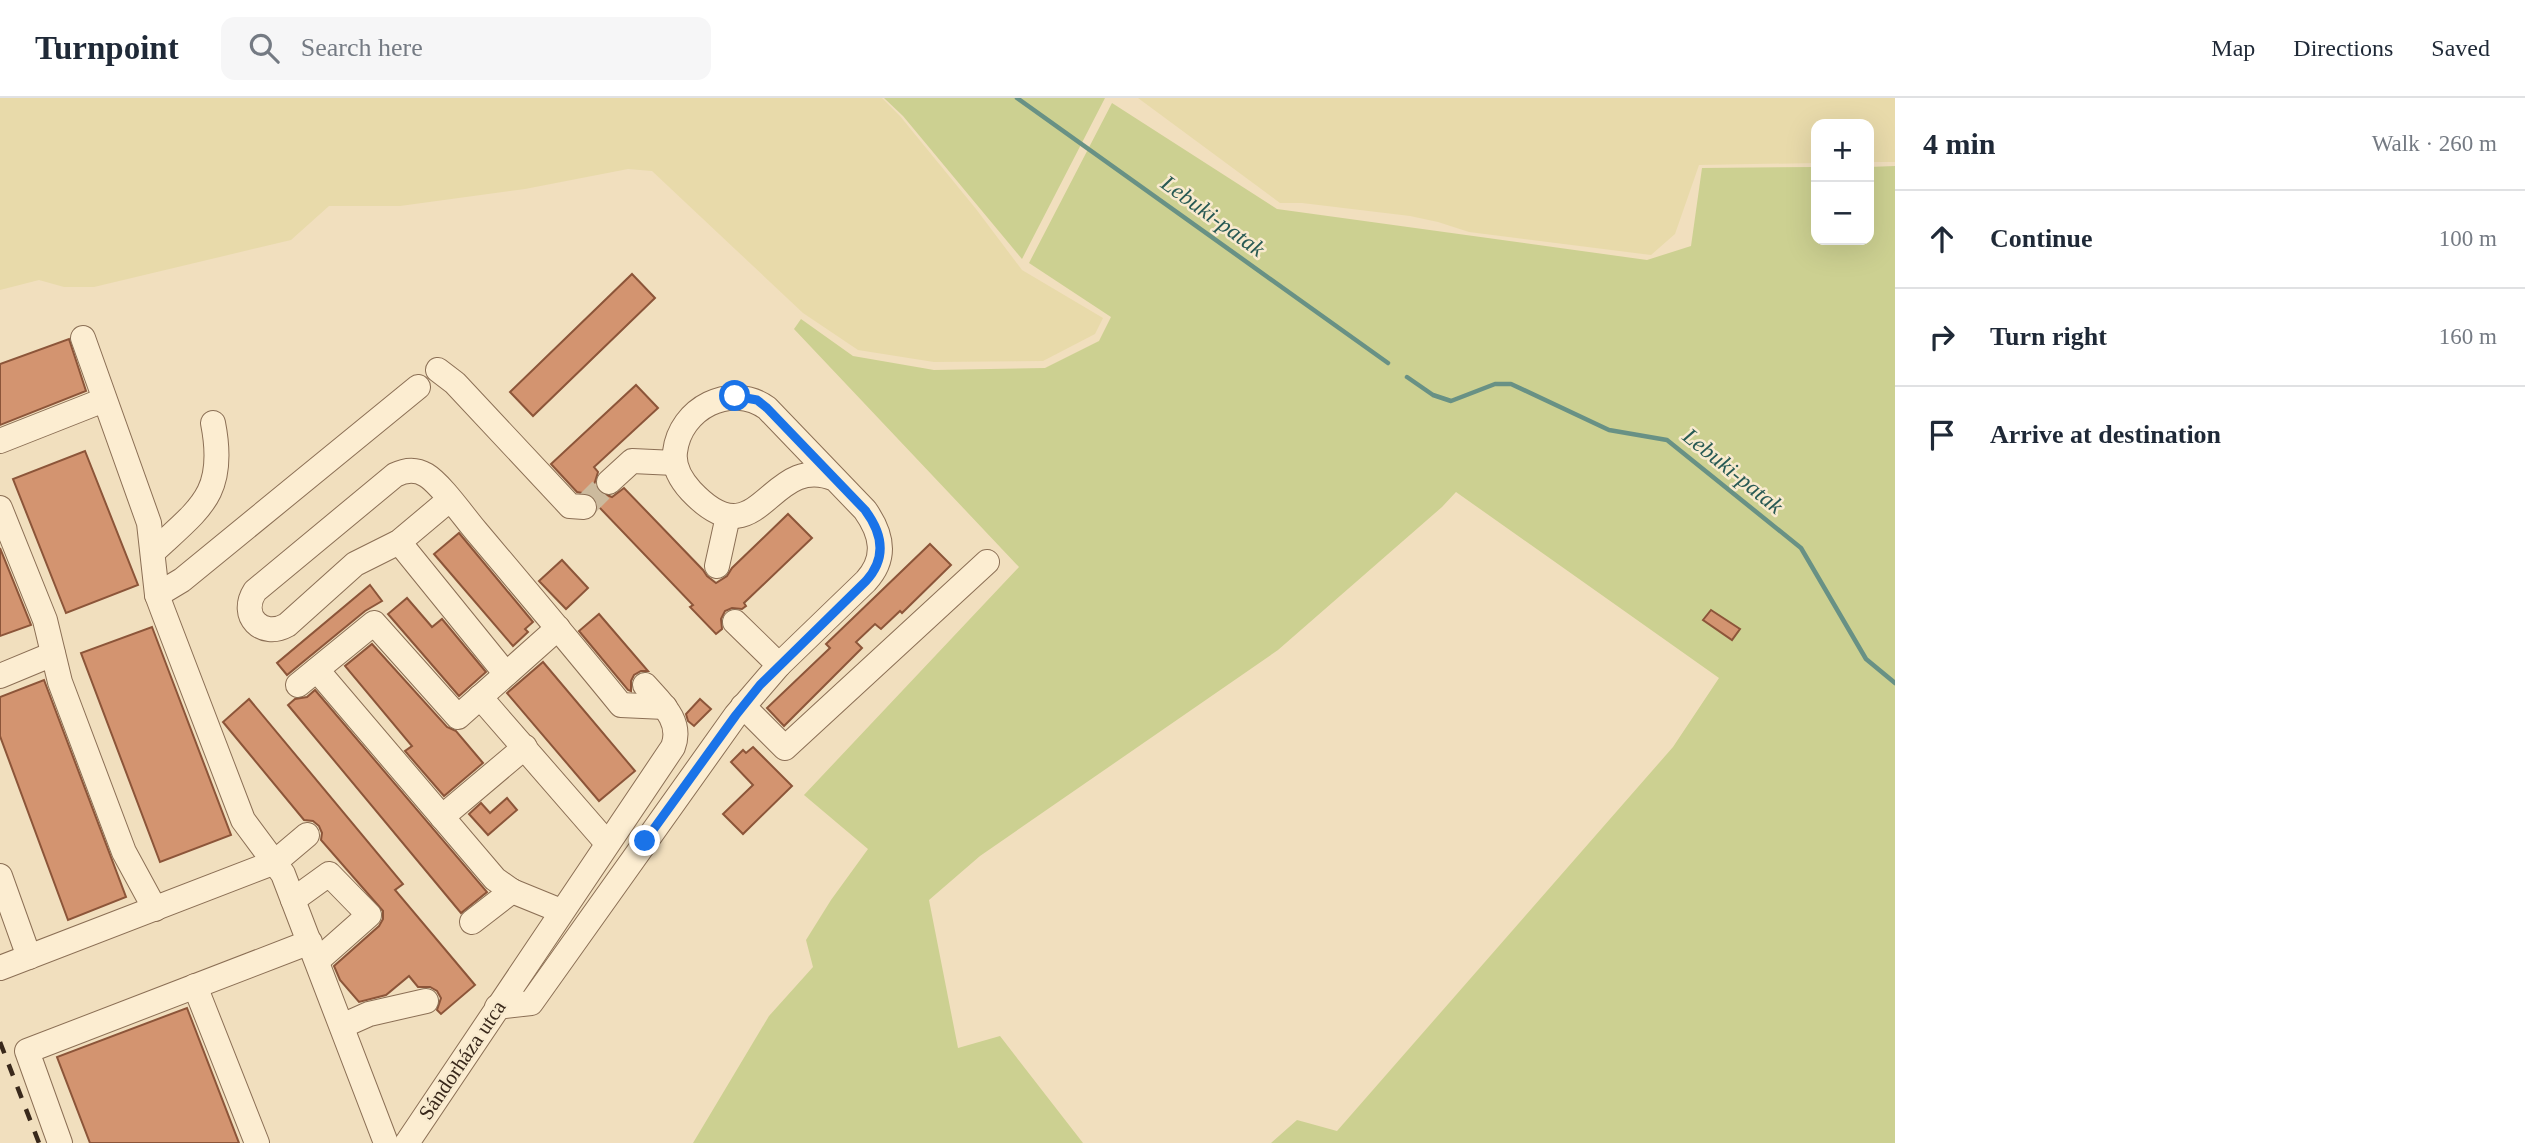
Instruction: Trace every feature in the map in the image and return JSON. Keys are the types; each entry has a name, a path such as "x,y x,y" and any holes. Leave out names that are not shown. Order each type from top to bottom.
{"street":[{"path":"83,338 149,523 157,595 240,813 248,828 283,874 386,1143"},
{"path":"438,370 455,383 570,506 583,507"},
{"path":"157,595 182,580 418,387"},
{"path":"498,1007 531,1003 743,706 779,665 866,581 877,566 881,552 880,537 874,522 791,433 757,400 735,396 717,399 706,405 684,426 676,444 675,463 680,476 709,508 728,516 745,515 755,511 790,475 794,458 791,433"},
{"path":"0,441 104,400"},
{"path":"153,552 195,513 209,491 218,461 213,423"},
{"path":"609,482 632,461 675,463"},
{"path":"449,499 399,542 355,564 282,628 262,627 251,618 248,607 255,591 395,475 412,471 423,473 430,477 449,499 621,705 665,708"},
{"path":"784,483 810,474 827,475 835,479"},
{"path":"0,509 45,620 60,682 124,852 155,909"},
{"path":"717,566 728,516"},
{"path":"399,542 506,674"},
{"path":"881,552 899,570"},
{"path":"743,706 785,748 987,562"},
{"path":"735,622 779,665"},
{"path":"558,628 458,717 374,623 308,677 442,817 495,879 512,891 561,911"},
{"path":"0,676 54,654"},
{"path":"645,685 665,708"},
{"path":"480,697 607,843"},
{"name":"Sándorháza utca","path":"407,1143 673,747 675,727 665,708"},
{"path":"442,817 525,747"},
{"path":"0,968 275,862 307,835"},
{"path":"60,1143 27,1051 195,986 314,951 369,915 329,874 293,900"},
{"path":"0,876 29,957"},
{"path":"472,922 512,891"},
{"path":"195,986 257,1143"},
{"path":"342,1026 369,1014 426,1001"}],"shaded area":[{"path":"0,98 882,98 900,116 976,209 1022,270 1103,318 1095,334 1043,361 934,362 858,350 803,313 652,171 628,169 525,189 400,206 329,206 291,240 94,287 64,287 39,280 0,290"},
{"path":"1138,98 1895,98 1895,162 1874,162 1874,119 1811,119 1811,163 1699,165 1675,234 1651,255 1469,232 1410,216 1302,203 1280,203"}],"green space":[{"path":"884,98 1105,98 1022,259 903,116"},
{"path":"1112,103 1277,209 1647,260 1691,246 1702,168 1811,167 1811,245 1874,245 1874,167 1895,166 1895,1143 1271,1143 1297,1120 1337,1131 1673,747 1719,678 1456,492 1278,650 980,856 929,900 958,1048 1000,1036 1083,1143 693,1143 769,1016 813,967 806,940 868,849 804,795 1019,567 794,329 801,319 853,356 934,370 1045,368 1099,341 1111,317 1029,263"}],"building":[{"path":"632,274 655,298 533,416 510,392"},
{"path":"69,339 86,391 0,425 0,364"},
{"path":"636,385 658,408 594,467 598,472 594,485 599,492 612,497 624,488 716,583 727,576 788,514 812,538 744,603 746,606 725,611 721,619 722,629 716,634 690,607 693,605 599,507 593,495 577,492 551,464"},
{"path":"85,451 138,585 66,613 13,479"},
{"path":"459,533 533,622 525,629 528,632 513,646 434,554"},
{"path":"930,544 951,565 902,613 900,611 881,629 875,624 856,642 862,648 784,726 767,708 830,648 826,644"},
{"path":"0,548 31,625 0,636"},
{"path":"562,560 588,588 566,609 539,581"},
{"path":"370,585 382,601 365,611 287,675 277,663"},
{"path":"407,598 432,627 442,619 486,672 459,696 388,614"},
{"path":"1711,610 1740,629 1732,640 1703,620"},
{"path":"599,614 648,671 634,675 631,691 579,631"},
{"path":"152,627 231,835 160,862 81,653"},
{"path":"372,644 483,763 444,796 405,751 412,746 345,666"},
{"path":"543,662 635,771 599,801 507,693"},
{"path":"44,680 126,897 68,920 0,736 0,697"},
{"path":"315,690 487,892 461,913 288,705 295,699 307,697"},
{"path":"249,699 403,884 395,890 475,985 441,1014 437,1010 441,998 437,991 430,987 418,987 409,976 386,995 359,1002 340,980 334,966 379,926 383,911 321,840 319,826 313,821 304,820 223,722"},
{"path":"700,699 711,709 694,726 688,721 686,714"},
{"path":"753,747 792,786 743,834 723,814 753,785 731,762 743,750 746,753"},
{"path":"507,798 517,810 488,835 469,814 481,803 490,813"},
{"path":"187,1008 239,1143 90,1143 57,1057"}],"waterway":[{"name":"Lebuki-patak","path":"1017,98 1388,363"},
{"name":"Lebuki-patak","path":"1407,377 1433,395 1451,401 1495,384 1511,384 1609,430 1667,440 1801,548 1866,659 1895,683"}],"tunnel":[{"path":"584,507 609,482"}],"railway":[{"path":"0,1042 39,1143"}],"route":[{"path":"645,841 760,685 866,581 880,559 878,530 865,510 767,408 757,400 735,396"}]}
